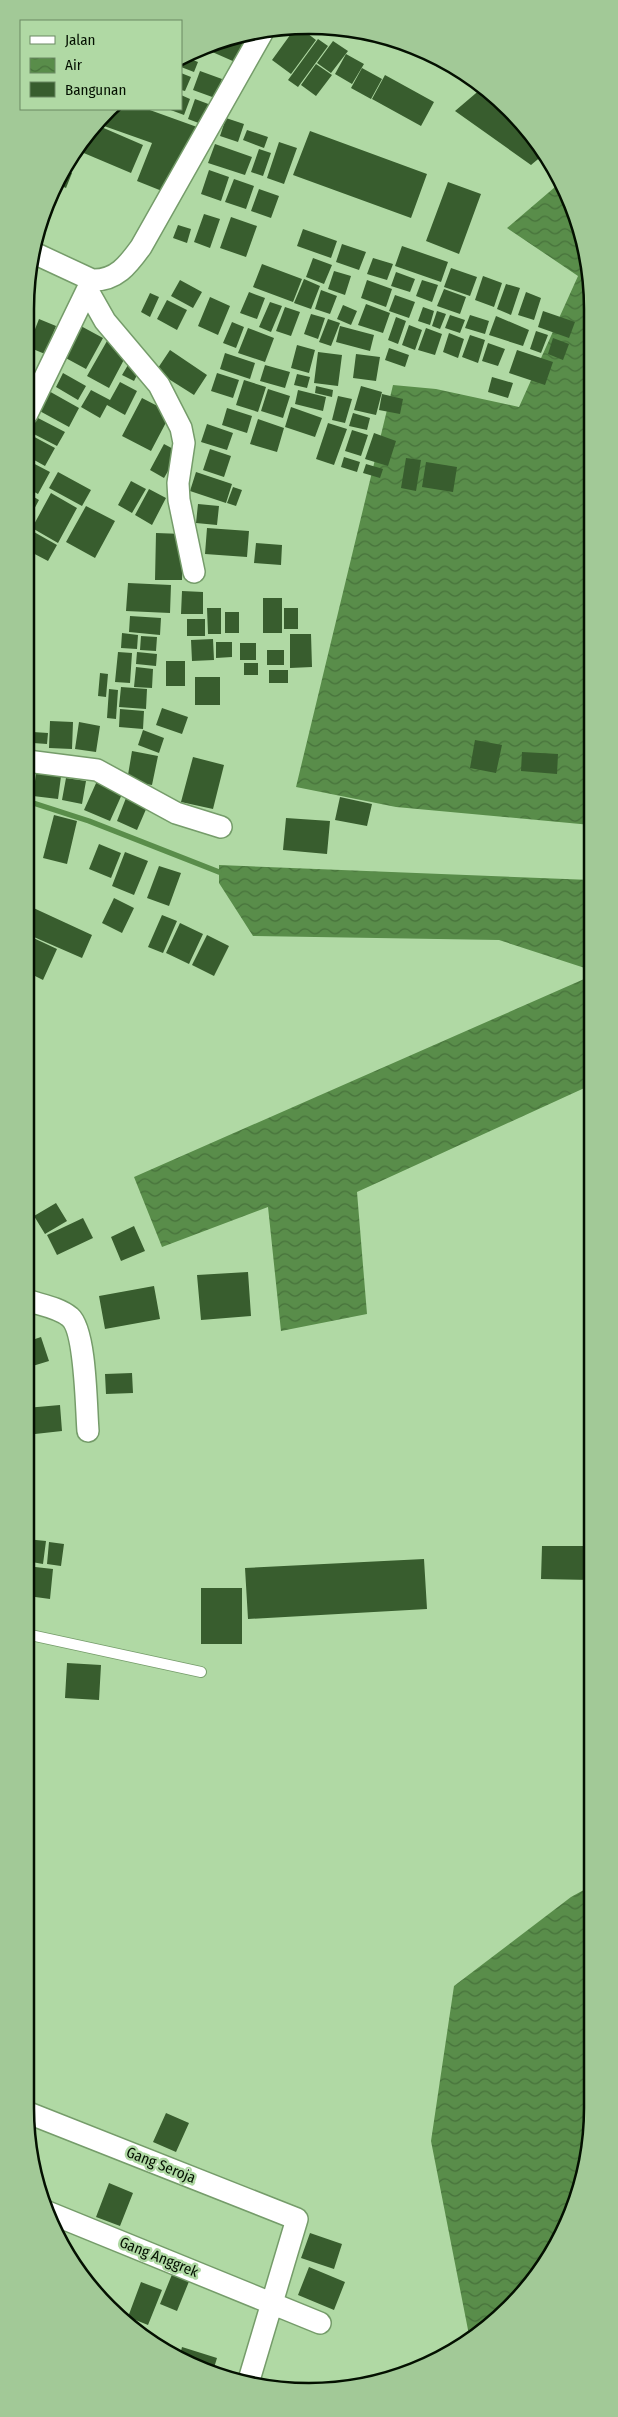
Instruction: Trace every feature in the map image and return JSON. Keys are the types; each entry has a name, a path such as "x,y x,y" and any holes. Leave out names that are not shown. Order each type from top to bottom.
{"street":[{"path":"34,400 90,286 113,277 126,268 141,247 259,38"},
{"path":"39,256 90,286 105,321 158,385 181,428 184,443 178,483 179,500 194,572"},
{"path":"34,762 96,770 176,813 221,827"},
{"path":"34,1302 62,1311 72,1318 82,1345 88,1431"},
{"name":"Gang Seroja","path":"34,2115 297,2219 272,2303"},
{"name":"Gang Anggrek","path":"56,2215 320,2323"},
{"path":"250,2377 272,2303"}],"lane":[{"path":"34,1636 201,1672"}],"water":[{"path":"556,186 570,221 582,273 584,291 584,824 396,807 296,787 393,385 436,389 519,407 578,276 507,228"},
{"path":"219,865 584,880 584,968 499,940 253,936 219,883"},
{"path":"584,979 584,1088 357,1192 367,1314 281,1331 268,1207 162,1247 134,1177"},
{"path":"584,1890 584,2126 575,2179 556,2230 538,2261 504,2303 468,2332 431,2141 454,1986 571,1897"}],"building":[{"path":"291,34 308,34 316,40 291,74 272,60"},
{"path":"318,39 328,46 298,87 288,80"},
{"path":"333,41 348,51 331,73 317,63"},
{"path":"241,42 243,43 235,62 212,52"},
{"path":"346,54 364,64 352,84 335,74"},
{"path":"192,60 198,62 194,72 182,67 182,65"},
{"path":"316,64 332,75 316,96 301,85"},
{"path":"362,68 382,79 371,99 351,88"},
{"path":"200,71 222,79 215,98 193,90"},
{"path":"182,73 191,77 185,91 182,90"},
{"path":"385,75 434,102 421,126 372,99"},
{"path":"478,92 504,114 539,158 531,165 455,111"},
{"path":"182,95 190,99 184,115 171,110 182,110"},
{"path":"195,99 211,105 204,125 188,119"},
{"path":"119,110 150,110 197,127 186,156 181,154 167,193 137,181 152,143 104,126"},
{"path":"226,118 244,124 238,142 220,136"},
{"path":"102,127 143,145 131,173 83,153"},
{"path":"247,130 268,137 264,148 243,140"},
{"path":"310,131 427,174 411,218 293,175"},
{"path":"279,142 297,148 284,184 267,178"},
{"path":"215,144 252,157 245,175 208,163"},
{"path":"259,149 271,153 263,176 251,172"},
{"path":"209,170 229,177 221,201 201,194"},
{"path":"70,172 72,173 66,188 62,186"},
{"path":"234,179 254,186 246,209 225,202"},
{"path":"448,182 481,194 459,254 426,241"},
{"path":"259,189 279,196 271,218 251,211"},
{"path":"204,214 220,219 210,248 194,242"},
{"path":"231,217 257,226 246,257 220,248"},
{"path":"178,225 191,229 187,243 173,238"},
{"path":"303,229 337,241 331,258 297,246"},
{"path":"342,244 366,252 359,270 336,262"},
{"path":"402,246 448,262 441,282 395,266"},
{"path":"313,258 332,265 324,284 306,277"},
{"path":"373,258 393,264 387,280 367,274"},
{"path":"262,264 302,279 293,302 253,287"},
{"path":"451,268 477,277 470,296 444,287"},
{"path":"334,271 351,276 345,295 328,289"},
{"path":"396,272 415,279 410,292 391,286"},
{"path":"483,276 502,283 494,307 475,300"},
{"path":"304,279 320,286 311,309 294,303"},
{"path":"180,280 202,292 193,308 171,296"},
{"path":"367,280 392,289 386,307 361,298"},
{"path":"422,280 438,285 432,302 416,296"},
{"path":"506,284 520,288 511,315 497,309"},
{"path":"444,289 466,297 460,314 437,306"},
{"path":"321,290 337,296 330,314 315,309"},
{"path":"249,292 265,298 257,319 240,313"},
{"path":"526,292 541,298 534,320 518,315"},
{"path":"150,293 159,297 150,317 141,312"},
{"path":"395,295 415,302 409,318 389,311"},
{"path":"210,297 230,306 218,335 198,326"},
{"path":"167,300 187,310 177,330 157,319"},
{"path":"270,302 282,306 271,332 259,327"},
{"path":"366,304 390,313 383,333 358,325"},
{"path":"343,305 357,311 351,325 337,319"},
{"path":"285,307 300,312 291,336 276,331"},
{"path":"423,307 434,311 430,325 418,321"},
{"path":"437,311 446,314 440,329 432,326"},
{"path":"543,311 575,322 569,338 538,327"},
{"path":"311,314 325,318 318,339 304,334"},
{"path":"450,315 465,320 460,333 445,328"},
{"path":"470,315 489,321 485,334 465,328"},
{"path":"496,316 529,330 523,346 489,335"},
{"path":"396,317 406,321 398,344 388,340"},
{"path":"39,319 56,326 45,354 34,349 34,332"},
{"path":"328,319 340,323 331,346 319,342"},
{"path":"232,322 244,327 236,348 223,343"},
{"path":"79,325 103,338 86,369 62,356"},
{"path":"409,325 422,330 415,350 402,345"},
{"path":"340,326 374,335 370,351 336,342"},
{"path":"248,328 274,338 265,362 238,353"},
{"path":"426,328 442,334 435,355 418,350"},
{"path":"536,331 548,335 541,353 530,349"},
{"path":"449,333 464,339 458,358 443,352"},
{"path":"470,335 485,340 478,363 462,357"},
{"path":"553,338 569,344 563,360 548,354"},
{"path":"107,341 128,352 109,388 87,376"},
{"path":"488,343 505,349 498,366 482,361"},
{"path":"297,345 315,350 309,373 291,368"},
{"path":"389,348 409,355 405,367 385,360"},
{"path":"170,350 207,375 194,395 156,371"},
{"path":"517,350 553,362 545,385 509,373"},
{"path":"318,352 342,355 338,386 314,383"},
{"path":"225,353 255,363 250,379 220,369"},
{"path":"356,354 380,357 376,381 353,378"},
{"path":"128,365 139,371 134,381 122,375"},
{"path":"265,365 290,372 285,388 260,381"},
{"path":"63,373 86,386 78,400 56,387"},
{"path":"217,373 239,380 233,398 211,391"},
{"path":"297,374 310,377 307,388 294,385"},
{"path":"492,377 513,383 508,398 488,392"},
{"path":"244,380 266,387 258,412 236,405"},
{"path":"120,382 137,391 125,415 107,405 100,418 81,407 91,390 110,400"},
{"path":"316,386 333,390 332,397 315,393"},
{"path":"361,386 382,392 376,415 354,410"},
{"path":"268,389 290,396 283,418 261,411"},
{"path":"47,390 79,408 69,427 36,409"},
{"path":"298,390 326,397 323,411 295,404"},
{"path":"382,394 403,399 400,414 379,410"},
{"path":"338,396 352,399 345,423 332,420"},
{"path":"142,398 171,413 151,451 122,436"},
{"path":"291,407 322,418 315,437 285,427"},
{"path":"227,408 252,416 247,433 222,425"},
{"path":"353,413 370,418 367,430 349,426"},
{"path":"36,417 65,432 57,446 34,434 34,420"},
{"path":"258,419 284,428 277,452 250,444"},
{"path":"328,423 347,429 334,465 316,459"},
{"path":"207,424 233,433 227,450 201,442"},
{"path":"352,430 368,435 361,456 345,451"},
{"path":"374,433 396,441 388,466 365,459"},
{"path":"34,437 55,448 45,466 34,460"},
{"path":"164,444 179,452 164,478 150,470"},
{"path":"210,449 231,456 224,477 203,470"},
{"path":"344,457 360,462 357,472 341,467"},
{"path":"406,458 421,460 416,491 401,488"},
{"path":"426,462 457,467 453,492 422,487"},
{"path":"34,464 50,472 38,494 34,492"},
{"path":"366,464 383,469 380,478 363,473"},
{"path":"58,472 91,490 82,506 49,488"},
{"path":"196,472 232,484 226,503 190,491"},
{"path":"131,481 146,489 132,513 118,505"},
{"path":"233,487 242,490 236,506 227,503"},
{"path":"149,489 166,498 152,525 135,515"},
{"path":"51,493 77,508 58,543 34,529 34,524"},
{"path":"34,497 39,500 34,509"},
{"path":"198,504 219,506 217,525 196,523"},
{"path":"86,506 115,521 95,558 66,542"},
{"path":"207,528 249,531 247,557 205,554"},
{"path":"34,532 57,545 48,561 34,554"},
{"path":"156,533 183,534 182,580 155,580"},
{"path":"256,543 282,545 281,565 254,563"},
{"path":"128,583 171,585 170,613 126,611"},
{"path":"182,591 203,592 203,614 181,614"},
{"path":"263,598 282,598 282,633 263,633"},
{"path":"207,608 221,608 221,634 208,634"},
{"path":"284,608 298,608 298,629 284,629"},
{"path":"225,612 239,612 239,633 225,633"},
{"path":"130,616 161,618 160,635 129,632"},
{"path":"187,619 205,619 205,636 187,636"},
{"path":"122,633 138,635 137,649 121,648"},
{"path":"290,634 311,634 312,667 290,668"},
{"path":"141,636 157,637 156,651 140,650"},
{"path":"213,639 214,660 192,661 191,640"},
{"path":"216,642 232,642 232,657 216,658"},
{"path":"240,643 256,643 256,660 240,660"},
{"path":"267,650 284,650 284,665 267,665"},
{"path":"118,652 132,653 130,683 115,682"},
{"path":"137,652 157,654 156,666 136,664"},
{"path":"166,661 185,661 185,686 166,686"},
{"path":"244,663 258,663 258,675 244,675"},
{"path":"136,667 153,669 152,688 134,687"},
{"path":"269,670 288,670 288,683 269,683"},
{"path":"100,673 108,674 106,697 98,696"},
{"path":"195,677 220,677 220,705 195,705"},
{"path":"121,687 147,689 146,709 119,707"},
{"path":"109,689 118,690 116,719 107,718"},
{"path":"162,708 188,717 182,734 156,725"},
{"path":"120,709 144,711 143,729 119,727"},
{"path":"50,721 73,722 72,749 49,748"},
{"path":"79,722 100,726 96,752 75,749"},
{"path":"143,730 164,738 159,753 138,745"},
{"path":"34,732 48,733 47,744 34,743"},
{"path":"475,740 502,745 496,773 470,768"},
{"path":"132,751 158,756 152,785 127,781"},
{"path":"522,752 558,754 557,774 521,771"},
{"path":"193,757 224,765 213,809 181,802"},
{"path":"37,766 62,769 58,799 34,796"},
{"path":"66,778 86,781 82,804 62,800"},
{"path":"97,781 123,792 110,821 84,810"},
{"path":"340,797 372,804 367,826 335,820"},
{"path":"126,798 147,807 137,830 117,821"},
{"path":"54,815 77,821 67,864 43,858"},
{"path":"286,818 330,821 327,854 283,850"},
{"path":"99,844 121,853 111,878 89,869"},
{"path":"125,852 148,861 134,895 112,886"},
{"path":"159,866 181,873 169,906 147,898"},
{"path":"114,898 134,908 122,933 102,923"},
{"path":"34,908 92,935 82,958 34,937"},
{"path":"162,915 177,921 163,953 148,947"},
{"path":"180,923 203,934 189,964 166,953"},
{"path":"207,935 229,946 214,976 192,965"},
{"path":"34,938 57,949 43,980 34,976"},
{"path":"56,1203 67,1221 45,1234 34,1216"},
{"path":"83,1218 93,1238 57,1255 47,1235"},
{"path":"134,1226 145,1251 121,1261 111,1237"},
{"path":"248,1272 251,1316 201,1320 197,1275"},
{"path":"154,1286 160,1319 105,1329 99,1296"},
{"path":"41,1337 49,1361 34,1366 34,1339"},
{"path":"132,1373 133,1393 106,1394 105,1374"},
{"path":"60,1405 62,1431 34,1434 34,1407"},
{"path":"34,1540 46,1541 43,1564 34,1562"},
{"path":"49,1542 64,1544 61,1566 47,1564"},
{"path":"542,1546 584,1546 584,1580 541,1579"},
{"path":"424,1559 427,1609 248,1619 245,1568"},
{"path":"34,1567 53,1569 50,1599 34,1597"},
{"path":"201,1588 242,1588 242,1644 201,1644"},
{"path":"67,1663 101,1665 99,1700 65,1698"},
{"path":"166,2113 189,2123 176,2152 153,2142"},
{"path":"109,2183 133,2193 120,2226 96,2217"},
{"path":"310,2233 342,2244 334,2269 301,2258"},
{"path":"309,2267 345,2282 334,2310 298,2295"},
{"path":"173,2272 190,2279 177,2311 160,2304"},
{"path":"141,2282 162,2290 148,2325 129,2315"},
{"path":"182,2347 217,2358 214,2366 181,2352"}],"waterway":[{"path":"34,803 89,821 219,872"}]}
